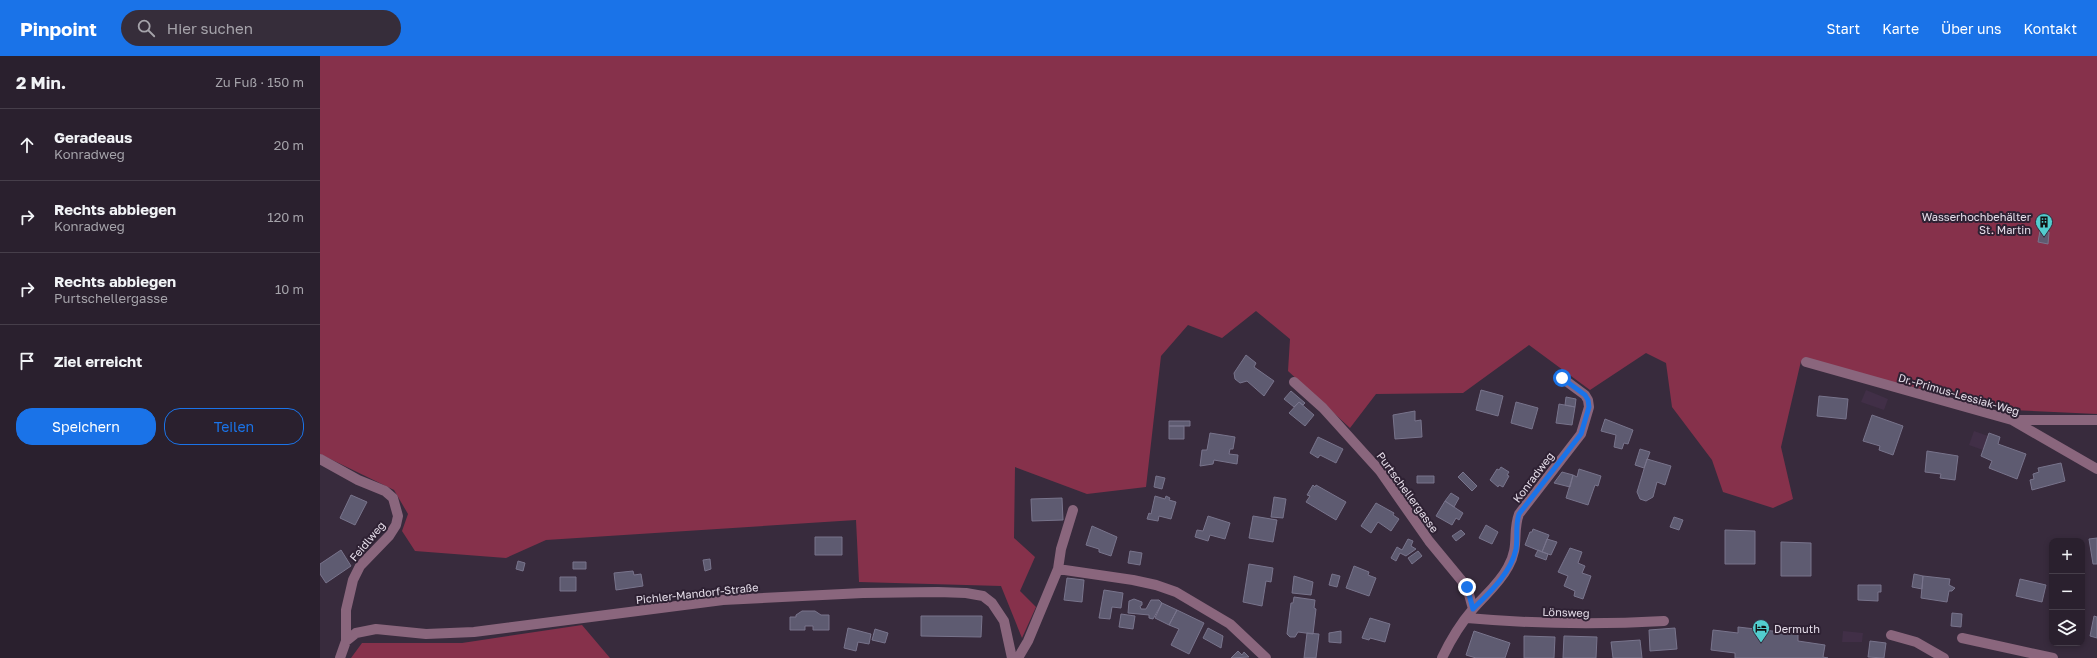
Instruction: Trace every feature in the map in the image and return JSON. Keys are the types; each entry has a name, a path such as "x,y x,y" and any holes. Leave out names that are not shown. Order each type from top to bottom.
{"street":[{"name":"Dr.-Primus-Lessiak-Weg","path":"1806,362 2012,420 2097,469"},
{"name":"Konradweg","path":"1442,658 1470,613 1494,588 1508,568 1516,548 1517,520 1519,514 1581,434 1589,407 1588,400 1585,395 1562,378"},
{"name":"Purtschellergasse","path":"1294,382 1323,408 1380,470 1429,541 1467,587 1470,613"},
{"path":"2012,420 2097,420"},
{"name":"Feidlweg","path":"320,459 358,480 385,491 393,498 397,508 396,525 389,536 360,566 353,580 346,610 346,641 340,658"},
{"path":"1018,658 1028,641 1058,569 1061,549 1073,510"},
{"path":"1058,569 1133,580 1156,585 1176,592 1230,624 1266,658"},
{"name":"Pichler-Mandorf-Straße","path":"346,641 356,633 376,629 426,634 474,632 723,600 863,593 938,592 966,593 983,596 992,604 1004,621 1012,658"},
{"name":"Lönsweg","path":"1470,613 1566,624 1604,625 1664,621"},
{"path":"1891,635 1916,642 1944,658"},
{"path":"1962,638 2053,658"}],"shaded area":[{"path":"320,56 2097,56 2097,414 2012,410 1801,361 1781,447 1793,499 1773,508 1723,492 1712,460 1672,407 1666,363 1646,353 1590,390 1529,345 1463,393 1376,394 1350,428 1288,371 1290,339 1256,311 1222,338 1188,325 1161,356 1146,487 1087,494 1015,467 1014,538 1035,557 1020,591 1036,607 1022,638 1001,586 859,582 856,520 546,540 506,558 415,551 402,531 408,514 394,490 320,454"},
{"path":"1866,390 1888,399 1884,410 1861,402"},
{"path":"1974,431 1988,436 1983,450 1969,445"},
{"path":"582,625 610,658 351,658 362,643 462,643"},
{"path":"1843,631 1863,633 1862,642 1842,642"}],"building":[{"name":"Wasserhochbehälter St. Martin","path":"2040,231 2049,232 2048,244 2038,242"},
{"path":"1246,355 1256,363 1254,367 1274,381 1264,396 1247,381 1240,383 1235,379 1234,373"},
{"path":"1481,390 1503,396 1498,416 1476,410"},
{"path":"1291,391 1305,403 1303,405 1299,402 1294,407 1284,399"},
{"path":"1819,396 1848,399 1846,419 1817,416"},
{"path":"1566,397 1576,399 1575,407 1565,405"},
{"path":"1299,402 1314,415 1305,426 1289,413"},
{"path":"1516,402 1538,408 1532,429 1511,423"},
{"path":"1559,404 1575,407 1572,425 1556,423"},
{"path":"1415,411 1415,421 1421,420 1422,437 1395,439 1393,415"},
{"path":"1872,415 1903,426 1893,455 1879,450 1880,446 1863,441"},
{"path":"1605,419 1633,430 1628,444 1624,443 1622,449 1614,447 1616,435 1601,431"},
{"path":"1169,421 1190,421 1190,426 1169,426"},
{"path":"1169,426 1184,426 1184,439 1169,439"},
{"path":"1210,433 1235,437 1233,449 1230,449 1229,454 1238,455 1237,464 1214,460 1213,464 1200,466 1202,450 1207,450"},
{"path":"1989,433 2000,437 1998,444 2026,454 2017,479 1989,468 1992,461 1981,456"},
{"path":"1318,437 1343,449 1336,463 1320,455 1318,458 1310,453"},
{"path":"1640,449 1650,452 1644,468 1635,465"},
{"path":"1927,451 1958,456 1955,480 1940,478 1941,474 1925,472"},
{"path":"1647,459 1671,466 1665,485 1657,482 1653,497 1646,501 1640,499 1637,492"},
{"path":"2061,463 2065,481 2032,490 2030,480 2034,479 2033,474 2039,472 2038,468"},
{"path":"1501,467 1509,472 1507,475 1509,476 1503,487 1499,485 1498,487 1490,480 1497,469 1499,470"},
{"path":"1579,469 1601,476 1598,486 1595,485 1588,505 1566,498 1573,475 1577,477"},
{"path":"1463,472 1477,486 1472,491 1458,477"},
{"path":"1562,472 1573,475 1570,487 1554,483"},
{"path":"1156,476 1165,478 1162,489 1154,487"},
{"path":"1417,476 1434,476 1434,483 1417,483"},
{"path":"1313,485 1315,487 1316,485 1346,502 1336,520 1306,502 1310,496 1307,495"},
{"path":"1451,493 1459,498 1454,507 1445,501"},
{"path":"351,495 367,502 355,525 340,518"},
{"path":"1155,496 1165,499 1166,496 1170,498 1169,500 1176,502 1171,519 1159,516 1158,521 1147,519 1149,513 1151,514"},
{"path":"1274,497 1286,499 1283,518 1271,517"},
{"path":"1062,498 1063,520 1032,521 1031,499"},
{"path":"1445,501 1463,513 1459,520 1456,518 1452,525 1436,516"},
{"path":"1376,503 1394,513 1393,515 1399,519 1391,531 1378,522 1371,533 1361,526"},
{"path":"1208,516 1230,523 1225,539 1210,535 1208,541 1195,537 1197,530 1203,531"},
{"path":"1253,516 1277,520 1273,542 1249,538"},
{"path":"1674,517 1683,520 1679,530 1670,527"},
{"path":"1486,525 1498,532 1492,544 1479,538"},
{"path":"1092,526 1117,537 1111,556 1099,552 1099,549 1086,545"},
{"path":"1533,529 1549,535 1542,552 1525,545 1530,532 1532,532"},
{"path":"1461,530 1465,534 1456,541 1452,536"},
{"path":"1725,530 1755,531 1755,564 1725,564"},
{"path":"815,537 842,537 842,555 815,555"},
{"path":"2097,538 2097,564 2093,564 2089,539"},
{"path":"1408,539 1413,541 1411,546 1416,549 1406,556 1400,553 1396,561 1391,558 1397,547 1402,550"},
{"path":"1547,539 1557,542 1551,555 1542,552"},
{"path":"1781,542 1811,543 1811,576 1781,576"},
{"path":"1570,548 1582,552 1578,563 1585,566 1582,573 1591,576 1583,599 1574,596 1575,591 1564,586 1568,576 1558,572"},
{"path":"341,550 351,566 326,583 320,574 320,564"},
{"path":"1538,550 1548,554 1546,560 1535,556"},
{"path":"1130,551 1142,553 1140,565 1128,563"},
{"path":"1418,551 1422,556 1412,564 1408,558"},
{"path":"710,559 711,569 705,571 703,560"},
{"path":"518,561 525,563 523,571 516,569"},
{"path":"573,562 586,562 586,569 573,569"},
{"path":"1249,564 1273,568 1271,582 1266,581 1262,606 1243,602"},
{"path":"1354,566 1369,572 1368,575 1376,578 1369,596 1346,588"},
{"path":"633,571 634,575 641,574 643,586 616,590 614,573"},
{"path":"1332,574 1340,576 1337,587 1329,585"},
{"path":"1914,574 1923,576 1922,589 1912,587"},
{"path":"1294,576 1313,582 1311,595 1292,593"},
{"path":"1923,576 1950,579 1949,585 1955,588 1952,591 1949,591 1947,602 1921,598"},
{"path":"560,577 576,577 576,591 560,591"},
{"path":"1067,578 1084,580 1082,602 1064,600"},
{"path":"2020,579 2046,585 2042,602 2016,596"},
{"path":"1858,585 1881,585 1881,592 1878,592 1878,601 1858,600"},
{"path":"1104,590 1123,593 1121,608 1112,607 1110,619 1099,618"},
{"path":"1294,597 1315,600 1314,608 1316,609 1313,634 1298,632 1295,637 1290,637 1287,634 1291,603 1293,603"},
{"path":"1134,599 1142,602 1142,605 1140,606 1141,609 1146,609 1151,600 1159,600 1162,603 1153,619 1149,618 1149,615 1128,613 1129,601"},
{"path":"1162,603 1177,610 1169,625 1155,618"},
{"path":"1177,610 1204,623 1189,654 1171,645 1179,629 1169,625"},
{"path":"802,611 815,611 821,615 829,615 829,630 813,630 813,626 805,626 805,630 790,630 790,617 796,617 796,615"},
{"path":"1952,613 1962,614 1961,627 1951,626"},
{"path":"1121,614 1135,616 1133,629 1119,627"},
{"path":"921,616 982,616 981,637 921,636"},
{"path":"2094,616 2097,617 2097,638 2090,636"},
{"path":"1370,618 1390,624 1385,642 1370,638 1369,640 1362,638"},
{"name":"Dermuth","path":"1738,627 1798,634 1798,641 1825,645 1823,657 1828,658 1735,658 1735,653 1711,650 1713,630 1738,633"},
{"path":"848,628 871,634 869,644 858,642 856,651 844,648"},
{"path":"1208,628 1223,636 1221,648 1203,638"},
{"path":"1675,628 1677,649 1650,651 1649,630"},
{"path":"875,629 888,633 885,643 872,640"},
{"path":"1341,631 1341,643 1329,642 1329,633"},
{"path":"1474,631 1510,643 1505,658 1476,658 1466,655"},
{"path":"1307,633 1319,634 1316,658 1304,658"},
{"path":"1524,636 1555,637 1554,658 1524,658"},
{"path":"1564,636 1597,637 1596,658 1563,658"},
{"path":"1640,640 1642,658 1613,658 1611,642"},
{"path":"1870,641 1886,643 1884,658 1868,657"},
{"path":"1238,651 1242,655 1244,652 1249,657 1231,658"}],"place":[{"name":"Wasserhochbehälter St. Martin","path":"2044,237"},
{"name":"Dermuth","path":"1761,643"}],"route":[{"path":"1467,587 1473,609 1494,588 1508,568 1516,548 1517,520 1519,514 1581,434 1589,407 1588,400 1585,395 1562,378"}]}
